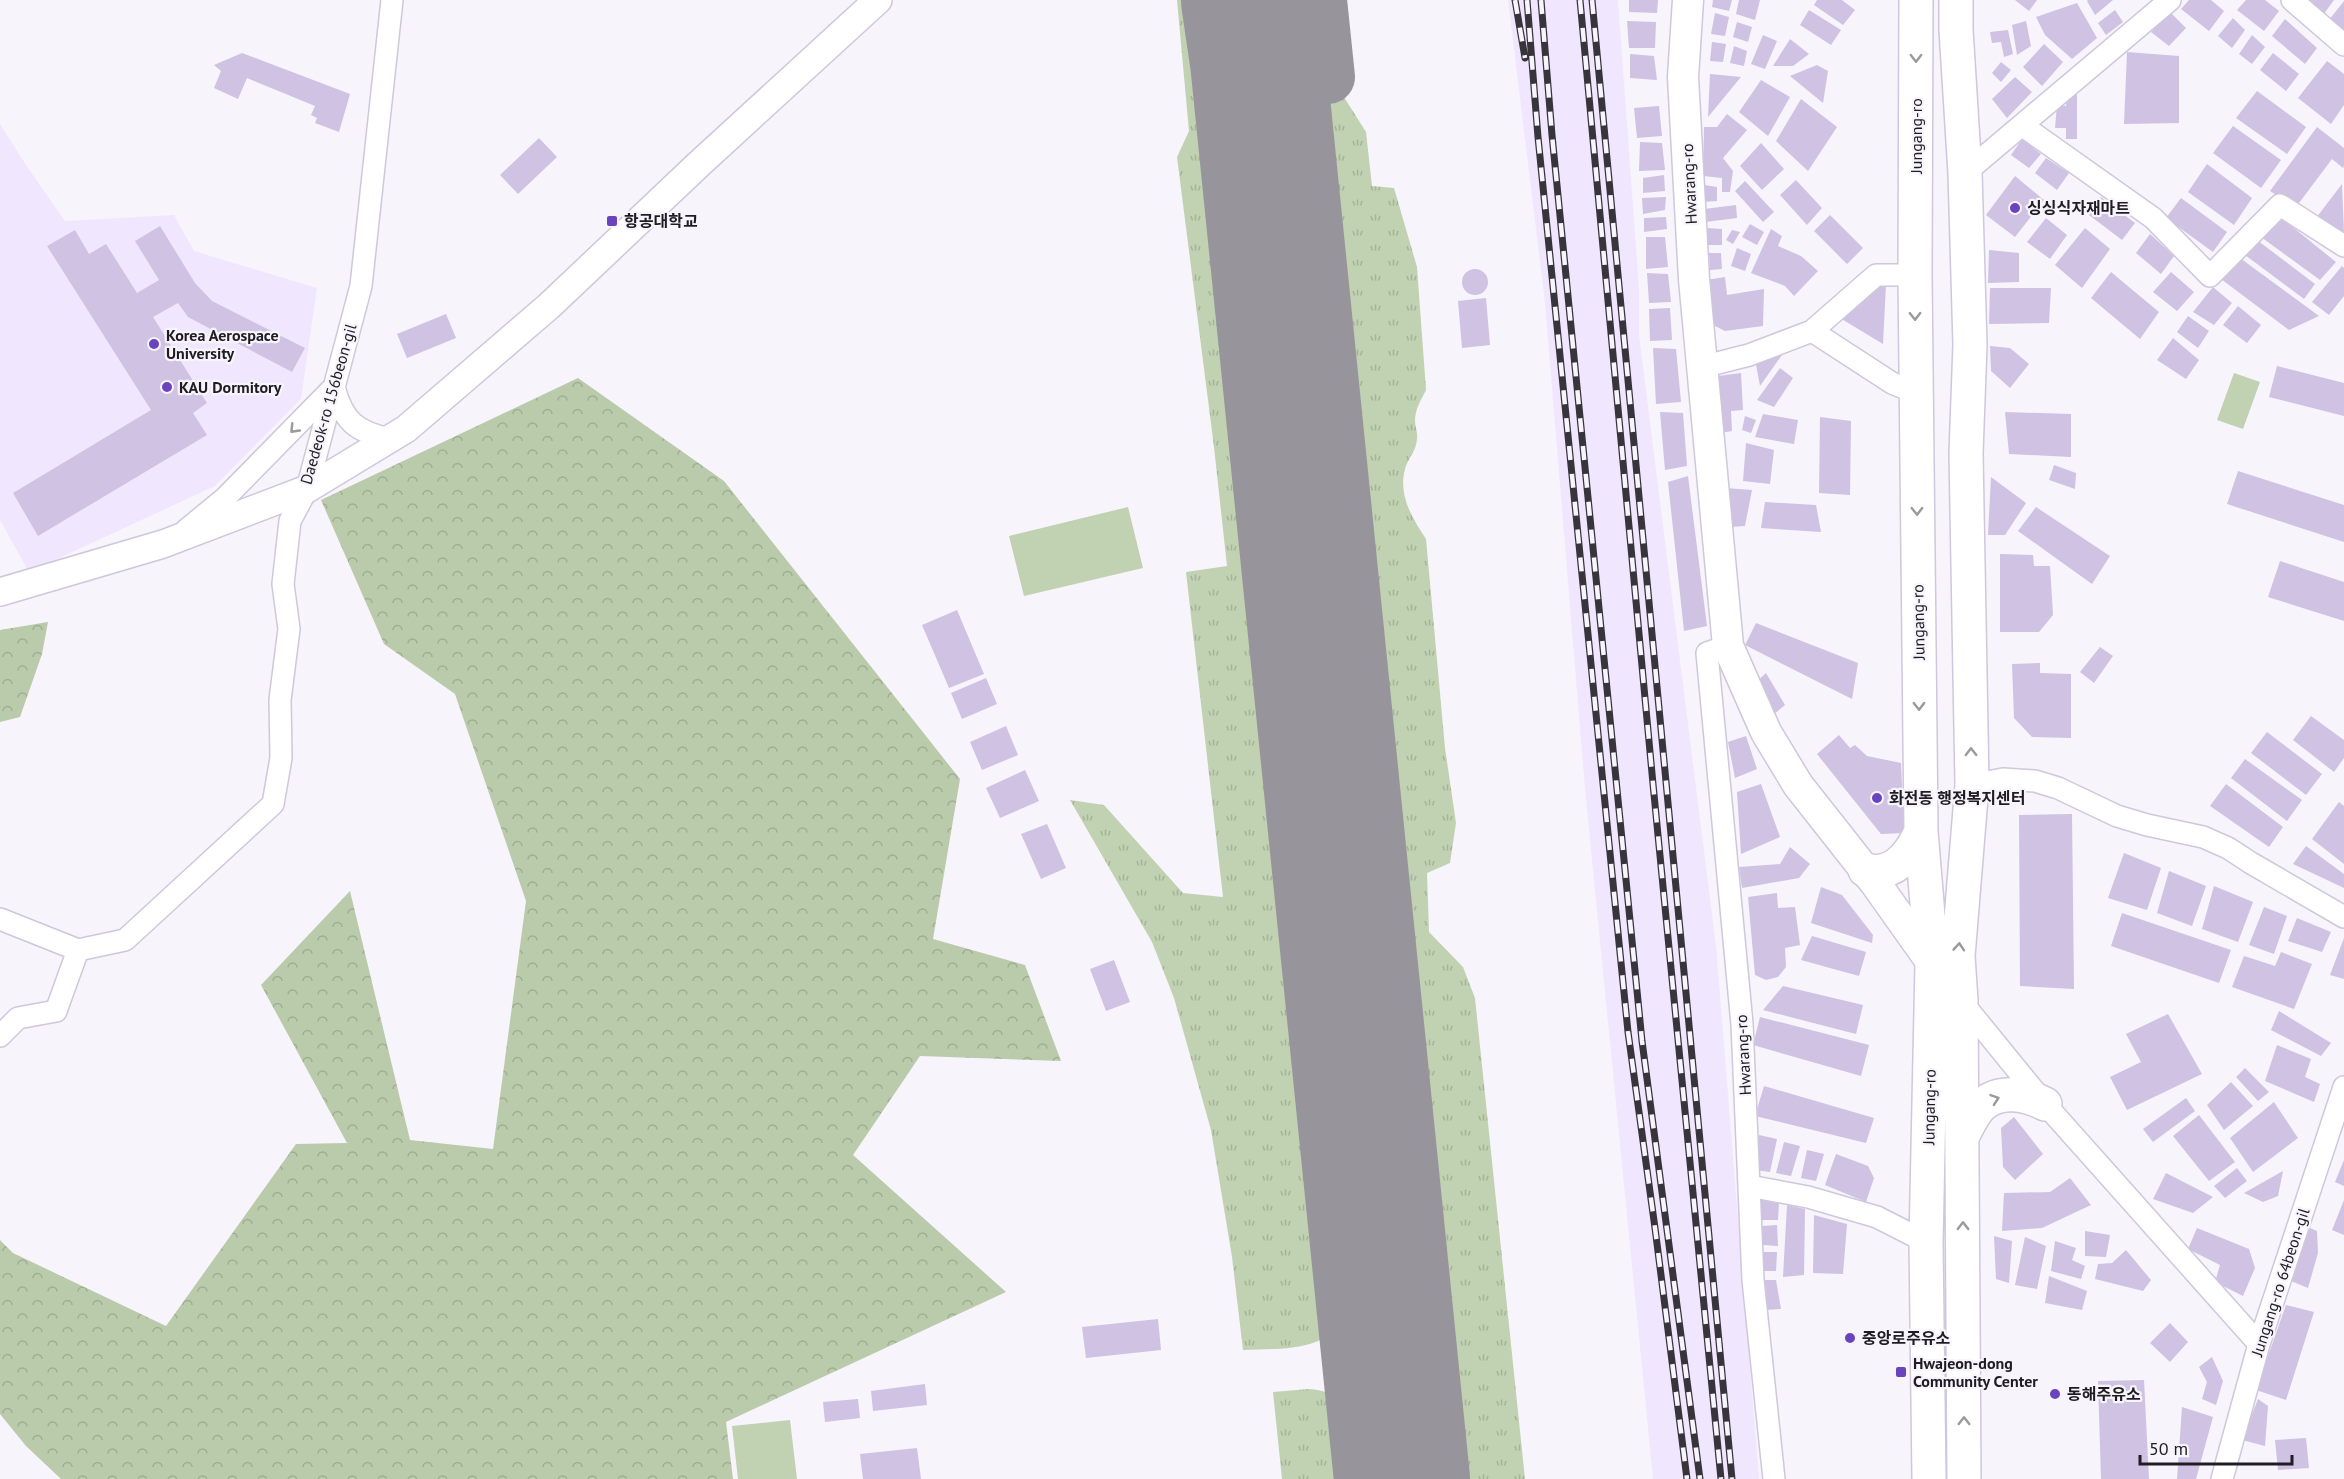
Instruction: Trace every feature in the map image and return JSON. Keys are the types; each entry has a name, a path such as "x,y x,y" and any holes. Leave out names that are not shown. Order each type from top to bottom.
{"main road":[{"name":"Hwarang-ro","path":"1688,0 1683,77 1702,367 1728,646 1766,732 1798,785 1865,870 1961,1001"},
{"name":"Jungang-ro","path":"1916,0 1915,275 1921,831 1932,964 1926,1242 1929,1479"},
{"name":"Jungang-ro","path":"1956,0 1965,173 1970,345 1966,453 1972,784 1958,956 1961,1001 1964,1479"},
{"path":"1865,870 1879,872 1893,868 1907,856 1921,831"},
{"path":"1962,1137 1974,1115 1990,1100 2022,1095 2045,1104"}],"street":[{"name":"Daedeok-ro 156beon-gil","path":"0,592 175,540 307,489 361,286 392,0"},
{"path":"0,919 78,950 125,940 273,804 281,758 280,700 290,629 283,584 290,521 307,489 406,429 549,306 690,172 878,0"},
{"path":"1965,173 2170,0"},
{"path":"2292,0 2344,45"},
{"path":"2023,126 2153,218 2210,276 2280,204 2344,246"},
{"path":"1702,367 1749,355 1812,331 1876,275 1915,275"},
{"path":"1812,331 1893,383 1916,393"},
{"path":"334,387 339,407 351,422 368,435 390,439"},
{"path":"175,540 225,498 334,387"},
{"name":"Hwarang-ro","path":"1728,646 1707,653 1742,1024 1753,1280 1774,1479"},
{"path":"1972,784 2003,779 2035,781 2058,788 2117,816 2203,837 2228,848 2344,917"},
{"path":"0,1036 18,1018 56,1011 78,950"},
{"path":"1961,1001 2045,1104 2259,1344"},
{"name":"Jungang-ro 64beon-gil","path":"2222,1479 2259,1344 2344,1087"},
{"path":"1749,1186 1808,1197 1877,1217 1926,1242"}],"shaded area":[{"path":"1508,0 1618,0 1639,289 1639,335 1716,946 1759,1479 1653,1479 1585,789 1545,303"},
{"name":"Korea Aerospace University","path":"0,124 65,221 174,215 194,251 317,288 301,399 215,486 29,572 0,520"}],"green space":[{"path":"1177,0 1219,0 1348,1295 1344,1314 1335,1328 1324,1338 1310,1344 1278,1349 1243,1350 1232,1257 1211,1130 1174,998 1152,942 1070,800 1104,805 1183,893 1223,897 1186,572 1227,566 1177,157 1189,131"},
{"path":"1282,59 1309,62 1313,92 1342,94 1366,132 1372,186 1394,188 1417,267 1426,390 1416,412 1416,444 1405,469 1403,488 1411,514 1426,539 1445,748 1456,823 1450,863 1427,873 1429,932 1463,967 1475,998 1525,1479 1427,1479"},
{"path":"2234,373 2260,382 2243,429 2217,420"},
{"path":"578,378 724,481 960,779 933,939 1025,965 1061,1061 920,1056 853,1155 1006,1292 726,1422 733,1479 61,1479 26,1446 0,1414 0,1240 13,1253 166,1326 296,1144 347,1143 261,985 350,891 410,1140 493,1149 526,901 455,694 384,644 321,500"},
{"path":"1128,507 1143,568 1024,596 1009,536"},
{"path":"48,622 42,654 20,717 0,722 0,630"},
{"path":"1309,1389 1341,1399 1350,1408 1361,1433 1367,1479 1282,1479 1273,1392"},
{"path":"790,1420 797,1479 738,1479 732,1426"}],"building":[{"path":"1629,0 1658,0 1657,13 1629,12"},
{"path":"1713,0 1732,0 1729,11 1712,7"},
{"path":"1739,0 1760,0 1755,20 1736,14"},
{"path":"1817,0 1842,0 1855,10 1843,25 1814,5"},
{"path":"2015,0 2037,0 2029,11"},
{"path":"2088,0 2113,0 2095,15"},
{"path":"2189,0 2211,0 2224,11 2209,31 2181,9"},
{"path":"2246,0 2265,0 2279,11 2264,31 2237,10"},
{"path":"2305,0 2334,0 2323,15"},
{"path":"2344,1 2344,33 2329,20"},
{"path":"2077,3 2097,38 2072,59 2045,35 2036,17"},
{"path":"1809,10 1841,30 1831,45 1800,25"},
{"path":"2115,10 2123,22 2106,35 2098,23"},
{"path":"2170,12 2186,28 2169,46 2151,32"},
{"path":"1715,13 1729,17 1725,36 1711,34"},
{"path":"2233,18 2245,30 2232,48 2218,36"},
{"path":"2285,19 2317,48 2305,64 2272,36"},
{"path":"1627,21 1656,22 1655,48 1629,48"},
{"path":"2026,21 2031,46 2017,55 2012,25"},
{"path":"1737,22 1752,27 1748,42 1733,37"},
{"path":"2008,30 2013,54 2004,57 2001,42 1992,43 1990,32"},
{"path":"1763,35 1777,41 1765,69 1751,64"},
{"path":"2252,35 2265,47 2252,64 2239,54"},
{"path":"1790,39 1809,54 1793,66 1773,66"},
{"path":"1712,42 1726,44 1723,62 1710,61"},
{"path":"2044,44 2063,62 2042,86 2023,67"},
{"path":"1734,46 1747,51 1744,66 1730,63"},
{"path":"2127,52 2179,56 2179,123 2124,124"},
{"path":"242,53 350,94 339,132 315,123 317,118 311,115 315,106 247,78 238,99 214,88 221,71 214,65"},
{"path":"2273,53 2299,74 2286,91 2260,70"},
{"path":"1630,54 1654,56 1657,80 1630,78"},
{"path":"2327,61 2344,74 2344,105 2331,124 2298,98"},
{"path":"2001,62 2011,70 2001,82 1992,73"},
{"path":"1817,65 1828,71 1823,103 1790,76"},
{"path":"1710,74 1741,77 1708,117"},
{"path":"2015,77 2032,92 2007,118 1992,99"},
{"path":"1761,80 1790,97 1768,136 1739,112"},
{"path":"2257,91 2306,127 2287,154 2236,118"},
{"path":"2067,95 2077,95 2077,139 2066,139 2066,128 2055,128 2057,105 2066,106"},
{"path":"1801,99 1837,127 1808,171 1776,141"},
{"path":"1659,106 1662,136 1637,138 1634,108"},
{"path":"1727,114 1747,130 1723,158 1733,171 1730,192 1722,192 1722,178 1703,176 1704,127 1717,127"},
{"path":"2233,126 2281,160 2261,188 2213,153"},
{"path":"2317,127 2344,148 2344,166 2343,168 2332,159 2296,207 2270,191"},
{"path":"539,138 557,157 518,194 500,175"},
{"path":"2022,139 2041,154 2029,168 2011,155"},
{"path":"1640,142 1662,143 1665,170 1639,171"},
{"path":"1761,143 1784,169 1762,190 1740,166"},
{"path":"2046,158 2069,173 2057,190 2035,173"},
{"path":"2207,164 2252,198 2234,225 2188,192"},
{"path":"1664,175 1665,191 1643,193 1643,178"},
{"name":"싱싱식자재마트","path":"2015,176 2044,200 2015,237 1986,215"},
{"path":"1796,180 1822,208 1807,225 1780,195"},
{"path":"1745,181 1774,212 1763,222 1735,191"},
{"path":"2342,184 2344,233 2342,236 2316,218"},
{"path":"1704,185 1717,187 1717,201 1703,202"},
{"path":"1666,197 1665,210 1643,214 1642,198"},
{"path":"2101,197 2135,223 2122,240 2089,215"},
{"path":"2181,198 2227,232 2213,252 2166,218"},
{"path":"1736,205 1737,218 1705,222 1704,209"},
{"path":"1830,215 1863,248 1847,264 1814,231"},
{"path":"2279,216 2336,262 2320,280 2261,237"},
{"path":"1666,217 1667,229 1644,232 1644,218"},
{"path":"2046,218 2067,235 2050,259 2027,242"},
{"path":"1750,224 1764,232 1757,245 1742,237"},
{"name":"KAU Dormitory","path":"160,226 195,283 212,301 305,348 292,372 188,317 178,303 153,317 207,403 193,413 207,435 38,536 13,493 151,410 47,246 75,230 89,254 106,244 137,293 159,280 135,241"},
{"path":"1707,228 1722,229 1722,245 1707,245"},
{"path":"2085,228 2110,249 2082,288 2055,265"},
{"path":"1771,229 1782,236 1778,246 1801,256 1818,271 1794,296 1785,286 1751,273"},
{"path":"1732,230 1740,232 1733,244 1726,240"},
{"path":"2150,234 2174,256 2161,274 2136,253"},
{"path":"1646,237 1665,237 1668,267 1646,269"},
{"path":"2257,240 2315,284 2304,299 2245,255"},
{"path":"1737,248 1751,254 1745,271 1731,266"},
{"path":"1989,250 2019,253 2019,282 1988,283"},
{"path":"1709,253 1721,253 1722,269 1710,270"},
{"path":"2240,258 2319,316 2289,330 2221,279"},
{"path":"2342,266 2344,268 2344,296 2329,315 2312,302"},
{"path":"1475,269 1484,273 1488,282 1484,291 1475,295 1466,291 1462,282 1466,273"},
{"path":"2111,272 2159,312 2140,339 2091,298"},
{"path":"2171,272 2194,292 2177,311 2153,292"},
{"path":"1647,273 1668,274 1671,302 1649,303"},
{"path":"1725,277 1727,295 1764,289 1763,326 1725,331 1711,324 1706,280"},
{"path":"1879,284 1886,284 1883,344 1840,318"},
{"path":"2213,287 2232,303 2214,325 2193,312"},
{"path":"1990,288 2051,288 2049,323 1989,324"},
{"path":"1486,298 1490,345 1462,348 1458,301"},
{"path":"2238,306 2261,325 2247,343 2223,325"},
{"path":"1670,308 1672,340 1650,341 1649,309"},
{"path":"446,314 456,338 407,358 397,334"},
{"path":"2188,316 2209,331 2198,348 2177,332"},
{"path":"2173,338 2199,360 2186,379 2157,360"},
{"path":"1990,346 2010,348 2029,364 2010,388 1991,371"},
{"path":"1653,348 1676,349 1681,402 1656,404"},
{"path":"1780,349 1782,355 1760,386 1755,359"},
{"path":"2277,366 2344,383 2344,416 2269,397"},
{"path":"1780,368 1793,378 1774,407 1757,400"},
{"path":"1741,373 1743,410 1731,411 1732,431 1720,433 1718,376"},
{"path":"1660,412 1683,413 1687,466 1665,470"},
{"path":"2005,412 2071,414 2071,457 2009,454"},
{"path":"1763,414 1798,420 1794,444 1755,437"},
{"path":"1745,416 1756,420 1751,433 1742,430"},
{"path":"1820,417 1851,421 1850,495 1819,493"},
{"path":"1746,443 1774,450 1770,484 1743,481"},
{"path":"2054,465 2076,473 2075,489 2049,480"},
{"path":"2238,471 2344,505 2344,542 2227,504"},
{"path":"1688,476 1707,626 1684,631 1668,482"},
{"path":"1991,477 2026,503 2005,535 1988,535"},
{"path":"1726,488 1752,490 1745,526 1730,527"},
{"path":"1765,502 1816,505 1821,532 1761,528"},
{"path":"2036,507 2110,556 2092,584 2018,531"},
{"path":"2000,554 2033,555 2034,566 2050,566 2053,615 2039,632 2000,632"},
{"path":"2280,561 2344,582 2344,621 2268,597"},
{"path":"957,610 984,674 949,688 922,625"},
{"path":"1756,623 1858,663 1852,699 1745,645"},
{"path":"2100,647 2113,656 2094,683 2080,672"},
{"path":"2040,663 2040,673 2071,674 2071,738 2032,737 2014,718 2012,664"},
{"path":"1766,673 1785,705 1773,715 1754,684"},
{"path":"986,678 997,704 962,719 951,693"},
{"path":"2311,716 2344,740 2344,758 2334,772 2293,740"},
{"path":"1006,726 1018,755 982,770 970,742"},
{"path":"2267,732 2322,774 2306,795 2251,753"},
{"name":"화전동 행정복지센터","path":"1839,735 1850,748 1855,745 1867,756 1901,763 1904,833 1881,834 1817,754"},
{"path":"1746,736 1757,769 1735,778 1728,742"},
{"path":"2245,759 2302,800 2287,821 2231,778"},
{"path":"1025,770 1039,801 1000,818 986,788"},
{"path":"1761,784 1780,837 1741,854 1737,792"},
{"path":"2226,784 2283,827 2269,847 2210,806"},
{"path":"2339,802 2344,806 2344,864 2312,839"},
{"path":"2072,814 2074,989 2020,986 2019,815"},
{"path":"1047,824 1066,868 1041,879 1021,834"},
{"path":"2306,846 2344,874 2344,888 2293,864"},
{"path":"1790,847 1810,864 1799,878 1742,888 1739,867 1780,864"},
{"path":"2124,853 2161,868 2147,910 2108,898"},
{"path":"2169,871 2206,886 2192,926 2157,913"},
{"path":"2214,886 2253,902 2238,942 2202,929"},
{"path":"1821,887 1842,895 1873,935 1872,943 1811,923"},
{"path":"1777,893 1778,908 1795,907 1800,945 1785,948 1786,967 1778,977 1766,980 1755,975 1748,897"},
{"path":"2264,907 2287,916 2274,954 2249,945"},
{"path":"2122,913 2231,950 2219,983 2111,946"},
{"path":"2297,918 2331,932 2322,952 2288,941"},
{"path":"1812,936 1866,952 1859,976 1801,960"},
{"path":"2344,938 2344,979 2330,975"},
{"path":"2281,952 2312,964 2294,1009 2232,987 2244,956 2275,966"},
{"path":"1114,960 1130,1002 1106,1011 1090,969"},
{"path":"1783,986 1863,1005 1856,1034 1763,1010"},
{"path":"2279,1011 2331,1043 2321,1056 2271,1030"},
{"path":"2168,1014 2202,1074 2127,1110 2110,1077 2141,1062 2126,1034"},
{"path":"1760,1017 1869,1045 1861,1076 1753,1045"},
{"path":"2277,1045 2311,1059 2305,1077 2320,1084 2314,1102 2265,1081"},
{"path":"2245,1068 2269,1092 2258,1101 2236,1077"},
{"path":"2231,1082 2253,1106 2224,1130 2207,1105"},
{"path":"1764,1086 1874,1118 1866,1143 1755,1116"},
{"path":"2186,1098 2195,1111 2153,1142 2143,1129"},
{"path":"2274,1102 2298,1138 2253,1172 2230,1138"},
{"path":"2199,1115 2235,1162 2209,1181 2173,1136"},
{"path":"2014,1117 2043,1154 2015,1180 2003,1167 2001,1128"},
{"path":"1759,1135 1777,1139 1770,1172 1755,1170"},
{"path":"1784,1142 1800,1146 1791,1176 1776,1173"},
{"path":"1807,1150 1824,1154 1816,1181 1801,1178"},
{"path":"1836,1154 1868,1166 1874,1178 1866,1202 1825,1185"},
{"path":"2344,1160 2344,1186 2335,1182"},
{"path":"2237,1168 2247,1181 2225,1198 2214,1186"},
{"path":"2283,1171 2278,1196 2263,1202 2244,1193"},
{"path":"2166,1173 2213,1197 2193,1213 2153,1199"},
{"path":"2070,1178 2091,1205 2042,1228 2002,1231 2004,1193 2050,1192"},
{"path":"1761,1199 1779,1202 1778,1220 1761,1220"},
{"path":"2344,1200 2344,1235 2332,1230"},
{"path":"1787,1205 1805,1209 1804,1275 1783,1277"},
{"path":"1814,1215 1847,1224 1843,1274 1813,1273"},
{"path":"1777,1225 1778,1246 1763,1245 1762,1226"},
{"path":"2197,1228 2249,1249 2255,1268 2243,1296 2215,1282 2220,1265 2188,1249"},
{"path":"2310,1228 2317,1231 2318,1253 2308,1288 2291,1281"},
{"path":"2085,1231 2110,1235 2106,1257 2085,1256"},
{"path":"1994,1236 2012,1241 2009,1283 1996,1279"},
{"path":"2025,1237 2046,1246 2037,1289 2015,1285"},
{"path":"2055,1241 2076,1248 2072,1260 2085,1266 2081,1279 2051,1271"},
{"path":"2126,1250 2151,1280 2143,1291 2095,1279 2098,1264 2112,1263"},
{"path":"1762,1252 1777,1252 1776,1271 1763,1271"},
{"path":"2049,1276 2087,1291 2082,1310 2045,1303"},
{"path":"1761,1280 1776,1280 1781,1309 1766,1310"},
{"path":"2286,1305 2314,1312 2286,1400 2256,1390"},
{"path":"1158,1319 1161,1350 1086,1358 1082,1327"},
{"path":"2170,1323 2188,1342 2170,1362 2150,1343"},
{"path":"2212,1357 2223,1381 2216,1405 2202,1399 2207,1382 2199,1367"},
{"path":"2144,1380 2149,1479 2101,1479 2098,1381"},
{"path":"925,1384 927,1405 873,1411 871,1391"},
{"path":"858,1399 860,1418 825,1422 823,1402"},
{"path":"2258,1399 2268,1406 2265,1446 2242,1440"},
{"path":"2182,1407 2213,1417 2196,1479 2177,1479"},
{"path":"2306,1438 2309,1468 2278,1470 2275,1440"},
{"path":"917,1448 921,1479 863,1479 860,1454"}],"taxiway":[{"path":"1258,61 1266,39 1278,29 1307,14 1318,0"},
{"path":"1320,0 1328,77"}],"runway":[{"path":"1249,0 1258,61 1402,1479"}],"railway":[{"path":"1515,0 1525,58"},
{"path":"1527,0 1538,137 1628,1032 1687,1479"},
{"path":"1541,0 1552,135 1642,1041 1700,1479"},
{"path":"1580,0 1721,1479"},
{"path":"1592,0 1732,1479"}],"place":[{"name":"싱싱식자재마트","path":"2015,208"},
{"name":"항공대학교","path":"612,221"},
{"name":"Korea Aerospace University","path":"154,344"},
{"name":"KAU Dormitory","path":"167,387"},
{"name":"화전동 행정복지센터","path":"1877,798"},
{"name":"중앙로주유소","path":"1850,1338"},
{"name":"Hwajeon-dong Community Center","path":"1901,1372"},
{"name":"동해주유소","path":"2055,1394"}]}
